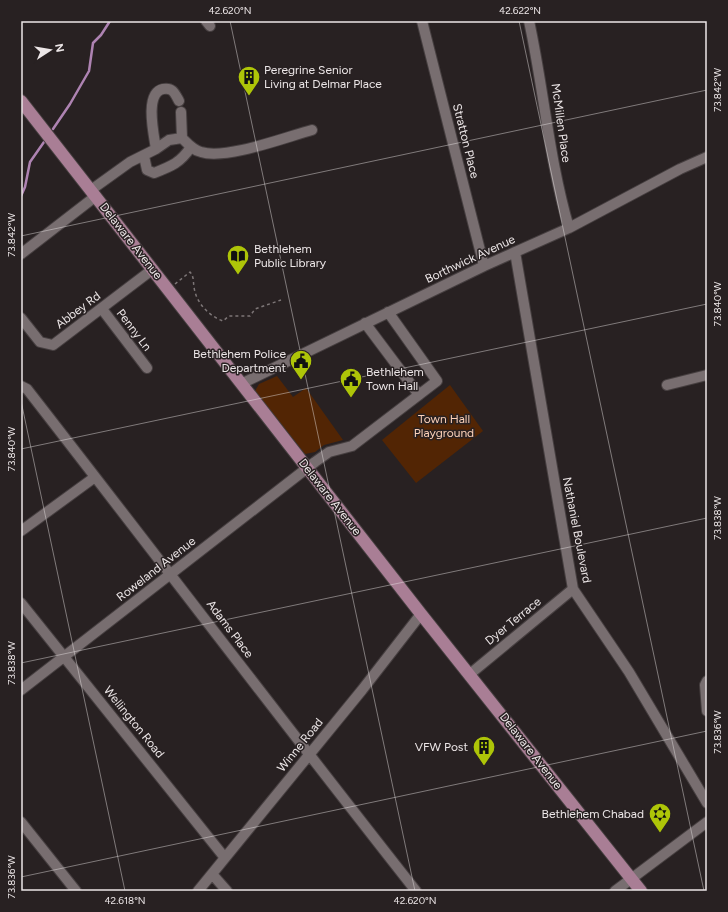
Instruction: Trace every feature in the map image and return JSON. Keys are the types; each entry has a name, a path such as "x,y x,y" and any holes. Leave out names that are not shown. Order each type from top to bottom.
{"main road":[{"name":"Delaware Avenue","path":"21,101 243,383 421,614 641,891"}],"street":[{"name":"Stratton Place","path":"422,21 484,266"},
{"name":"McMillen Place","path":"529,21 540,70 553,163 569,228"},
{"path":"156,149 151,120 154,96 158,91 169,88 173,90 179,101"},
{"path":"181,112 182,138 191,147 202,153 215,154 231,152 312,130"},
{"path":"21,254 130,162 144,156 169,140 182,138"},
{"path":"144,156 147,170 154,173 174,166 184,158 191,147"},
{"name":"Borthwick Avenue","path":"243,383 484,266 569,228 680,168 707,157"},
{"name":"Nathaniel Boulevard","path":"515,252 574,589 629,672 707,803"},
{"name":"Abbey Rd","path":"21,318 40,342 54,345 153,269"},
{"name":"Penny Ln","path":"102,308 147,368"},
{"name":"Roweland Avenue","path":"21,690 307,468 329,452 352,446 437,380 388,312"},
{"path":"365,324 419,395"},
{"path":"667,384 707,375"},
{"name":"Adams Place","path":"21,386 27,389 96,477 309,755 416,891"},
{"path":"21,531 96,477"},
{"name":"Dyer Terrace","path":"470,674 574,589"},
{"name":"Wellington Road","path":"21,603 225,858"},
{"name":"Winne Road","path":"198,891 421,614"},
{"path":"707,681 707,711"},
{"path":"21,822 76,891"},
{"path":"615,891 707,822"},
{"path":"212,874 227,891"}],"path":[{"path":"175,284 190,272 194,277 194,287 201,305 213,318 223,321 229,316 250,316 255,309 281,300"}],"green space":[{"path":"277,376 293,397 306,388 343,440 324,445 315,452 305,454 255,391 259,384"},
{"name":"Town Hall Playground","path":"450,385 483,431 416,483 382,440"}],"waterway":[{"path":"53,129 70,104 89,71 93,43 101,35 110,21"},
{"path":"21,196 25,187 30,162 44,142"}],"place":[{"name":"Peregrine Senior Living at Delmar Place","path":"249,96"},
{"name":"Bethlehem Public Library","path":"238,276"},
{"name":"Bethlehem Police Department","path":"301,380"},
{"name":"Bethlehem Town Hall","path":"351,398"},
{"name":"VFW Post","path":"484,766"},
{"name":"Bethlehem Chabad","path":"660,834"}]}
